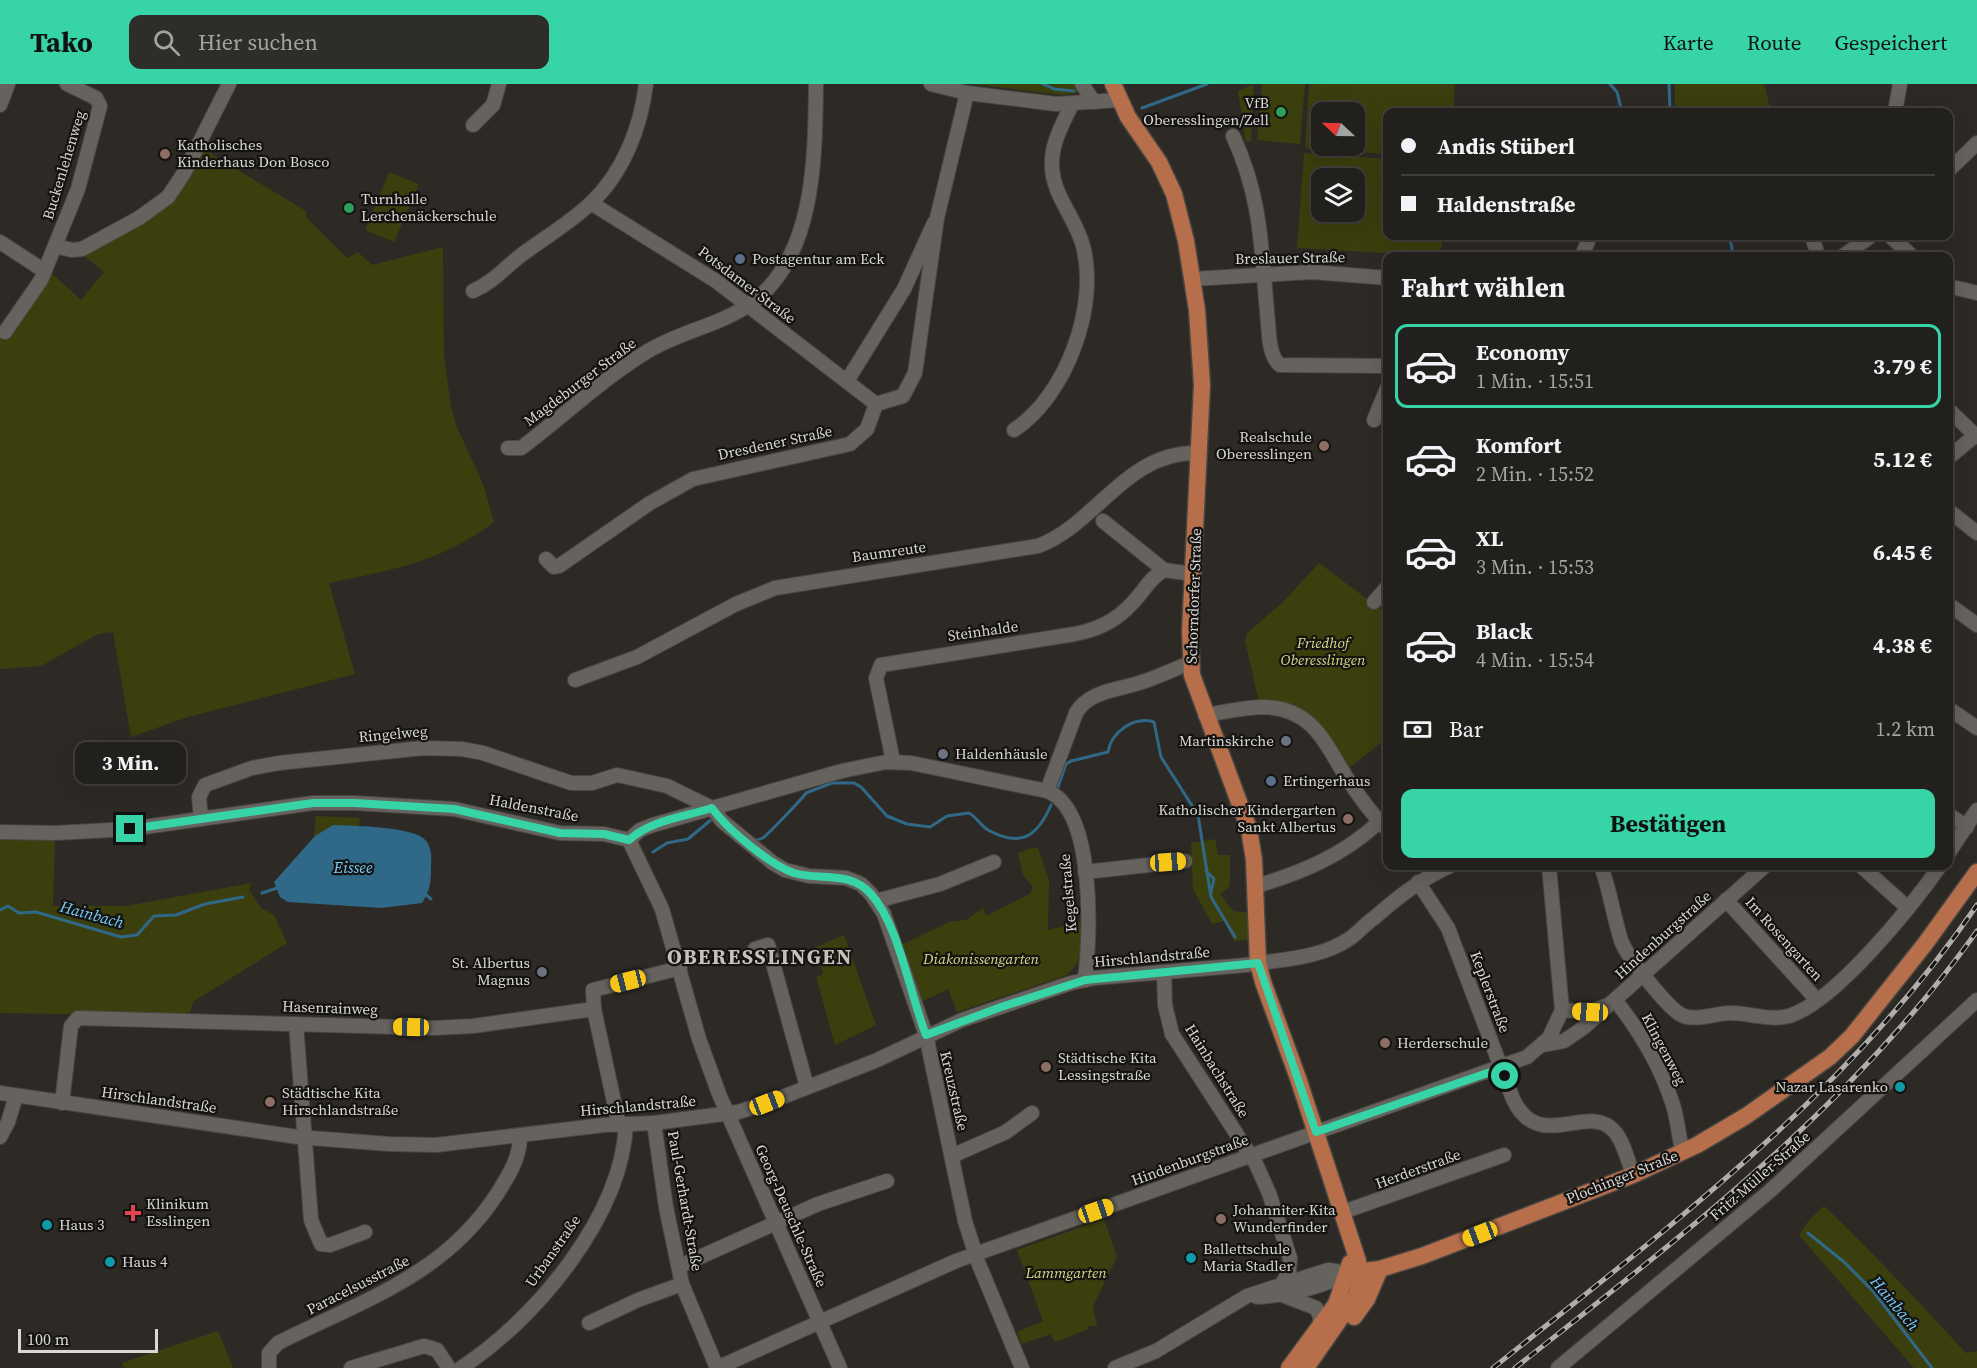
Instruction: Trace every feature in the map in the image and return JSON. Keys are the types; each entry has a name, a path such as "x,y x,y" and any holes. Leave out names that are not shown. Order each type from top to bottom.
{"main road":[{"name":"Schorndorfer Straße","path":"1113,84 1119,100 1170,184 1180,215 1192,279 1202,365 1190,663 1205,715 1249,829 1256,886 1258,963 1353,1244 1354,1273"},
{"name":"Plochinger Straße","path":"1354,1273 1380,1269 1634,1175 1683,1152 1746,1116 1841,1048 1865,1021 1977,872"},
{"path":"1307,1367 1352,1320 1367,1299 1380,1269"},
{"path":"1307,1367 1356,1296 1354,1273"},
{"path":"1289,1368 1320,1329 1354,1273"}],"street":[{"path":"0,105 8,84"},
{"name":"Buckenlehenweg","path":"5,332 41,280 78,189 100,102 67,84"},
{"path":"55,246 72,250 82,249 165,200 184,173 229,84"},
{"path":"473,125 493,105 499,84"},
{"path":"473,291 490,284 520,256 591,203 606,185 627,151 639,120 646,84"},
{"name":"Magdeburger Straße","path":"508,448 521,448 614,374 650,350 748,305 776,276 802,226 813,171 816,84"},
{"path":"932,84 967,93 1072,104 1119,100"},
{"path":"1082,84 1094,102"},
{"path":"1897,108 1900,84"},
{"path":"876,404 898,400 912,382 937,218 967,93"},
{"path":"1014,430 1036,412 1058,380 1073,350 1086,304 1088,281 1084,247 1075,222 1057,191 1052,167 1055,144 1072,104"},
{"path":"1233,136 1243,159 1259,220 1268,331 1277,363 1383,366"},
{"path":"1953,166 1977,143"},
{"name":"Potsdamer Straße","path":"591,203 604,214 697,267 876,404"},
{"path":"904,289 928,232 937,218"},
{"path":"1849,252 1865,240"},
{"path":"1894,240 1908,252"},
{"path":"0,242 44,270"},
{"path":"847,381 904,289 933,252"},
{"name":"Breslauer Straße","path":"1192,279 1265,273 1349,273 1383,277"},
{"path":"1953,287 1977,293"},
{"path":"1374,420 1383,398"},
{"name":"Dresdener Straße","path":"546,559 554,567 559,566 650,504 693,479 850,444 867,429 876,404"},
{"path":"1953,414 1976,435 1953,454"},
{"name":"Baumreute","path":"575,680 637,657 736,604 775,588 1038,546 1067,530 1103,496 1134,474 1181,453 1199,453"},
{"path":"1953,514 1977,533"},
{"path":"1103,521 1164,570 1192,574"},
{"name":"Steinhalde","path":"893,761 876,678 881,665 1101,628 1124,613 1155,576 1164,570"},
{"path":"1374,602 1383,592"},
{"path":"1953,608 1977,625"},
{"path":"629,840 640,830 653,825 842,771 893,761 1047,791 1076,714 1084,703 1101,694 1144,682 1190,663"},
{"path":"1205,715 1266,707 1290,712 1306,720 1318,731 1383,826 1321,862 1256,886"},
{"path":"1953,711 1977,728"},
{"name":"Ringelweg","path":"201,819 200,792 210,782 264,765 375,752 438,747 462,748 571,783 592,783 617,775"},
{"name":"Kreuzstraße","path":"617,775 667,786 712,808 722,821 773,863 797,874 856,881 876,901 892,934 926,1035 957,1189 975,1254 1021,1367"},
{"name":"Kegelstraße","path":"1047,791 1061,797 1067,805 1079,839 1089,914 1085,980"},
{"name":"Haldenstraße","path":"0,832 88,832 313,803 454,809 560,833 604,834 629,840"},
{"path":"1953,847 1977,810"},
{"path":"1953,817 1967,827"},
{"name":"Georg-Deuschle-Straße","path":"629,840 657,896 703,1051 727,1114 840,1368"},
{"path":"1085,872 1185,861"},
{"path":"876,901 958,878 994,862"},
{"name":"Hirschlandstraße","path":"0,1093 305,1138 419,1145 727,1114 875,1061 926,1035 991,1010 1085,980 1164,977 1316,954 1348,940 1420,875 1437,870"},
{"path":"1549,870 1560,1016 1583,1028"},
{"path":"1602,870 1610,892 1622,942 1643,975 1676,1012 1685,1017 1730,1013 1786,1017 1817,1000 1854,967 1908,908 1937,870"},
{"name":"Hindenburgstraße","path":"1543,1045 1564,1041 1583,1028 1760,870"},
{"path":"1865,870 1908,908"},
{"name":"Keplerstraße","path":"1420,875 1448,928 1517,1108 1528,1121 1546,1126 1592,1122 1605,1125 1615,1132 1634,1175"},
{"name":"Im Rosengarten","path":"1726,900 1817,1000"},
{"path":"754,949 768,945 807,1087"},
{"path":"594,1010 593,990 680,968"},
{"name":"Hainbachstraße","path":"1164,977 1165,1005 1172,1034 1249,1157 1256,1164 1269,1193 1290,1258 1289,1272 1283,1289"},
{"name":"Fritz-Müller-Straße","path":"1558,1368 1771,1190 1977,1000"},
{"name":"Hindenburgstraße","path":"717,1368 975,1254 1502,1068 1527,1057 1543,1045 1560,1016 1594,1011 1612,1002"},
{"name":"Klingenweg","path":"1612,1002 1638,1032 1665,1083 1675,1109 1683,1152"},
{"name":"Hasenrainweg","path":"62,1102 71,1026 78,1018 454,1027 594,1010"},
{"name":"Urbanstraße","path":"461,1368 523,1317 571,1260 594,1222 614,1179 625,1147 623,1124 594,1010"},
{"path":"296,1023 311,1220 320,1243 330,1245 365,1232"},
{"path":"0,1137 8,1122 16,1096"},
{"path":"952,1156 1006,1132 1032,1113"},
{"name":"Paul-Gerhardt-Straße","path":"654,1123 672,1238 680,1266 682,1284 717,1368"},
{"name":"Paracelsusstraße","path":"269,1368 268,1356 274,1345 416,1275 456,1244 481,1217 508,1177 519,1152 520,1136"},
{"name":"Herderstraße","path":"1343,1212 1504,1155"},
{"path":"680,1266 836,1197 887,1181"},
{"name":"Plochinger Straße","path":"1115,1368 1156,1351 1243,1298 1331,1282 1354,1273"},
{"name":"Paul-Gerhardt-Straße","path":"589,1323 638,1300 682,1284"},
{"path":"1283,1289 1316,1308 1320,1316 1320,1329"},
{"path":"351,1368 424,1346 440,1353 449,1368"}],"green space":[{"path":"970,84 1079,85 1077,93 1064,95"},
{"path":"1254,84 1251,141 1246,142 1238,91"},
{"name":"VfB Oberesslingen/Zell","path":"1262,84 1305,84 1300,144 1257,140"},
{"path":"1309,84 1455,84 1453,108 1383,108 1383,154 1365,152 1365,102 1311,102 1311,148 1305,148"},
{"path":"1675,84 1764,84 1770,108 1675,108"},
{"path":"203,149 306,211 307,218 347,258 358,252 372,265 443,247 444,357 451,406 456,425 483,484 494,522 455,547 415,563 329,583 355,674 188,717 131,737 113,632 98,634 41,666 0,669 0,327 7,333 49,271 81,300 104,272 81,253 163,206"},
{"path":"1304,153 1311,154 1311,156 1383,159 1383,240 1442,240 1441,252 1297,248"},
{"path":"389,172 419,184 394,242 365,230"},
{"name":"Friedhof Oberesslingen","path":"1319,563 1383,611 1383,741 1349,768 1336,744 1317,724 1259,702 1245,641 1247,633 1282,603"},
{"path":"316,816 360,818 354,867 312,865"},
{"path":"0,838 55,839 53,906 126,906 252,883 249,890 261,908 274,915 287,943 193,1002 189,1016 0,1013"},
{"path":"1215,839 1218,855 1230,855 1230,886 1220,894 1233,911 1249,913 1248,940 1234,941 1224,921 1212,924 1193,889 1191,843"},
{"name":"Diakonissengarten","path":"1038,848 1049,880 1048,930 1081,922 1080,952 1075,966 1064,976 957,1012 948,989 919,1003 899,946 949,922 966,920 983,908 986,916 1030,894 1033,887 1023,875 1018,853"},
{"path":"844,935 876,1025 835,1045 816,977 823,974 816,947"},
{"path":"1824,1206 1966,1353 1977,1351 1977,1368 1914,1368 1799,1235 1809,1220"},
{"name":"Lammgarten","path":"1104,1219 1117,1257 1093,1306 1097,1326 1089,1326 1089,1329 1055,1342 1051,1334 1022,1344 1017,1332 1043,1321 1017,1250"},
{"path":"218,1331 233,1368 124,1368 122,1363"}],"water":[{"name":"Eissee","path":"333,825 398,830 421,837 427,842 431,858 430,884 422,903 381,908 288,902 280,897 274,882 315,836"}],"waterway":[{"path":"1043,84 1054,89 1074,91"},
{"path":"1142,108 1207,84"},
{"path":"1610,84 1617,92 1621,108"},
{"path":"1669,84 1670,108"},
{"path":"1730,240 1733,252"},
{"name":"Hainbach","path":"1058,787 1066,764 1108,752 1114,738 1131,724 1139,721 1154,722 1161,757 1198,815 1211,897 1235,937"},
{"name":"Hainbach","path":"754,840 763,838 806,793 832,783 854,783 861,787 887,816 907,824 930,827 947,816 969,813 987,829 1011,838 1028,836 1040,824 1051,805"},
{"name":"Hainbach","path":"653,852 667,843 688,839 712,819"},
{"name":"Hainbach","path":"1206,871 1214,879 1211,892"},
{"name":"Hainbach","path":"262,893 280,887"},
{"name":"Hainbach","path":"425,894 431,899"},
{"name":"Hainbach","path":"0,910 8,906 19,913 36,912 121,937 137,935 154,916 176,915 205,904 243,897"},
{"name":"Hainbach","path":"1808,1233 1844,1262 1873,1291 1932,1368"}],"railway":[{"path":"1493,1368 1689,1209 1814,1097 1872,1037 1926,973 1977,905"},
{"path":"1515,1368 1702,1218 1820,1112 1928,995 1977,931"}],"place":[{"name":"VfB Oberesslingen/Zell","path":"1281,112"},
{"name":"Katholisches Kinderhaus Don Bosco","path":"165,154"},
{"name":"Turnhalle Lerchenäckerschule","path":"349,208"},
{"name":"Postagentur am Eck","path":"740,259"},
{"name":"Realschule Oberesslingen","path":"1324,446"},
{"name":"Martinskirche","path":"1286,741"},
{"name":"Haldenhäusle","path":"943,754"},
{"name":"Ertingerhaus","path":"1271,781"},
{"name":"Katholischer Kindergarten Sankt Albertus","path":"1348,819"},
{"name":"St. Albertus Magnus","path":"542,972"},
{"name":"Herderschule","path":"1385,1043"},
{"name":"Städtische Kita Lessingstraße","path":"1046,1067"},
{"name":"Nazar Lasarenko","path":"1900,1087"},
{"name":"Städtische Kita Hirschlandstraße","path":"270,1102"},
{"name":"Klinikum Esslingen","path":"133,1213"},
{"name":"Johanniter-Kita Wunderfinder","path":"1221,1219"},
{"name":"Haus 3","path":"47,1225"},
{"name":"Ballettschule Maria Stadler","path":"1191,1258"},
{"name":"Haus 4","path":"110,1262"}],"district":[{"name":"OBERESSLINGEN","path":"760,957"}],"route":[{"path":"130,829 313,803 355,803 454,809 560,833 604,834 629,840 640,830 712,808 722,821 773,863 785,870 809,876 846,878 861,884 871,894 884,914 892,934 926,1035 1039,993 1085,980 1258,963 1316,1132 1502,1068 1505,1076"}]}
